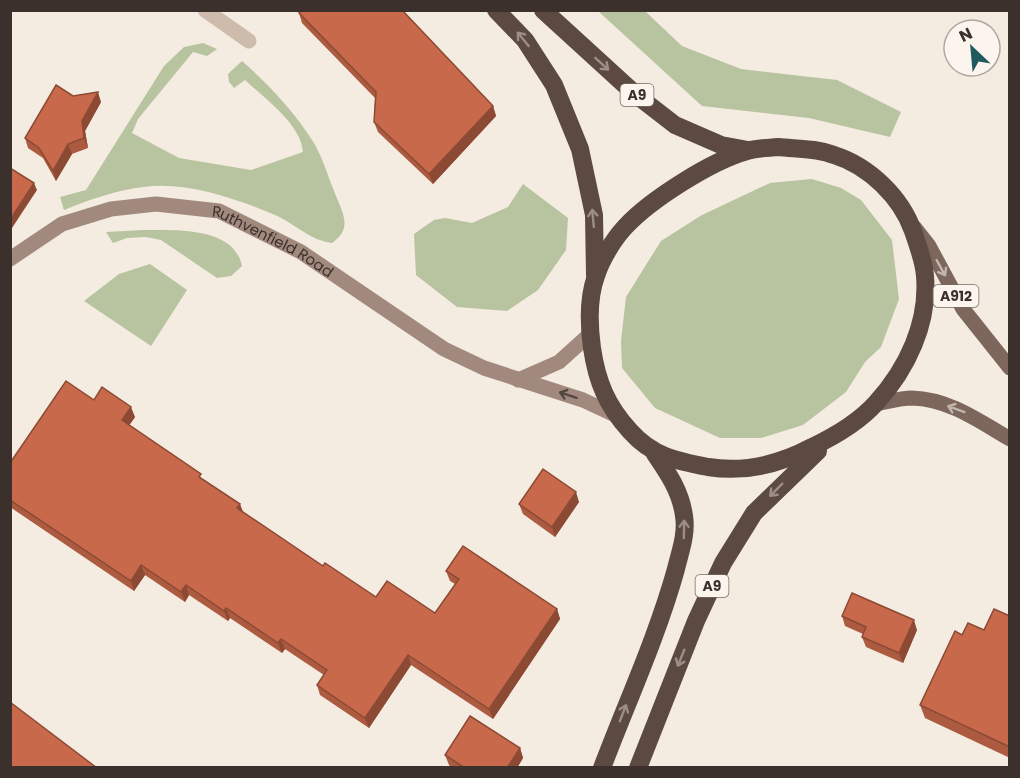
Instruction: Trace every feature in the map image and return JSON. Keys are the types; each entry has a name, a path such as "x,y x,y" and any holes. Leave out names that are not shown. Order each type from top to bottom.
{"highway":[{"path":"496,10 525,40 554,85 580,149 594,216 595,277 590,334 595,369 602,391 615,415 655,454 685,463 718,469 738,469 765,465 794,456 834,436 875,404 907,358 925,311 925,276 921,252 909,220 896,198 868,172 836,155 814,150 778,147 748,150 702,171 670,191 624,228 595,277"},
{"name":"A9","path":"543,10 635,94 675,125 721,145 748,150"},
{"name":"A9","path":"638,768 696,621 723,563 754,513 834,436"},
{"name":"A9","path":"602,768 667,602 684,538 684,516 672,478 655,454"}],"main road":[{"name":"A912","path":"909,220 929,246 963,309 1010,368"},
{"path":"875,404 911,398 934,402 966,412 1010,439"}],"street":[{"path":"205,10 249,41"},
{"name":"Ruthvenfield Road","path":"11,258 62,224 111,209 156,204 219,211 301,252 444,349 484,368 583,400 615,415"},
{"path":"518,380 559,362 590,334"}],"green space":[{"path":"598,11 645,11 682,46 741,69 837,80 901,112 890,137 809,118 702,106"},
{"path":"203,43 217,49 207,56 193,52 138,119 132,133 179,158 251,170 303,152 296,131 271,103 245,80 234,88 229,82 228,74 242,61 271,88 288,108 305,129 319,152 344,219 343,231 332,243 316,239 275,215 244,203 194,189 159,186 123,190 64,210 60,197 86,190 164,66 184,47"},
{"path":"812,179 841,188 861,200 892,240 899,299 881,347 865,362 846,392 803,425 761,438 720,438 655,408 622,368 621,341 626,297 661,241 702,215 770,183"},
{"path":"523,184 568,218 566,250 538,290 507,311 457,307 416,275 414,234 434,220 445,218 472,223 508,207"},
{"path":"186,231 215,237 228,243 237,253 242,266 231,276 217,278 161,240 146,237 127,238 113,243 106,232"},
{"path":"150,264 187,290 151,346 84,301 119,274"}],"building":[{"path":"301,10 402,10 493,106 429,174 374,122 376,92 299,13"},
{"path":"56,85 73,96 98,92 82,121 84,138 68,144 53,171 39,148 25,138"},
{"path":"10,168 34,183 10,220"},
{"path":"66,381 94,400 102,387 131,407 122,420 201,474 199,477 240,504 237,508 323,566 325,563 376,597 387,581 435,613 459,579 446,571 463,546 557,609 489,709 408,655 365,718 317,685 327,670 281,639 278,643 226,608 224,611 186,585 181,592 141,565 131,581 10,500 10,463"},
{"path":"543,469 576,492 552,527 519,504"},
{"path":"852,593 914,620 899,653 862,637 866,627 842,616"},
{"path":"994,609 1010,616 1010,747 920,705 955,631 962,635 968,623 984,630"},
{"path":"10,702 97,768 10,768"},
{"path":"470,716 520,748 507,768 465,768 445,755"}]}
